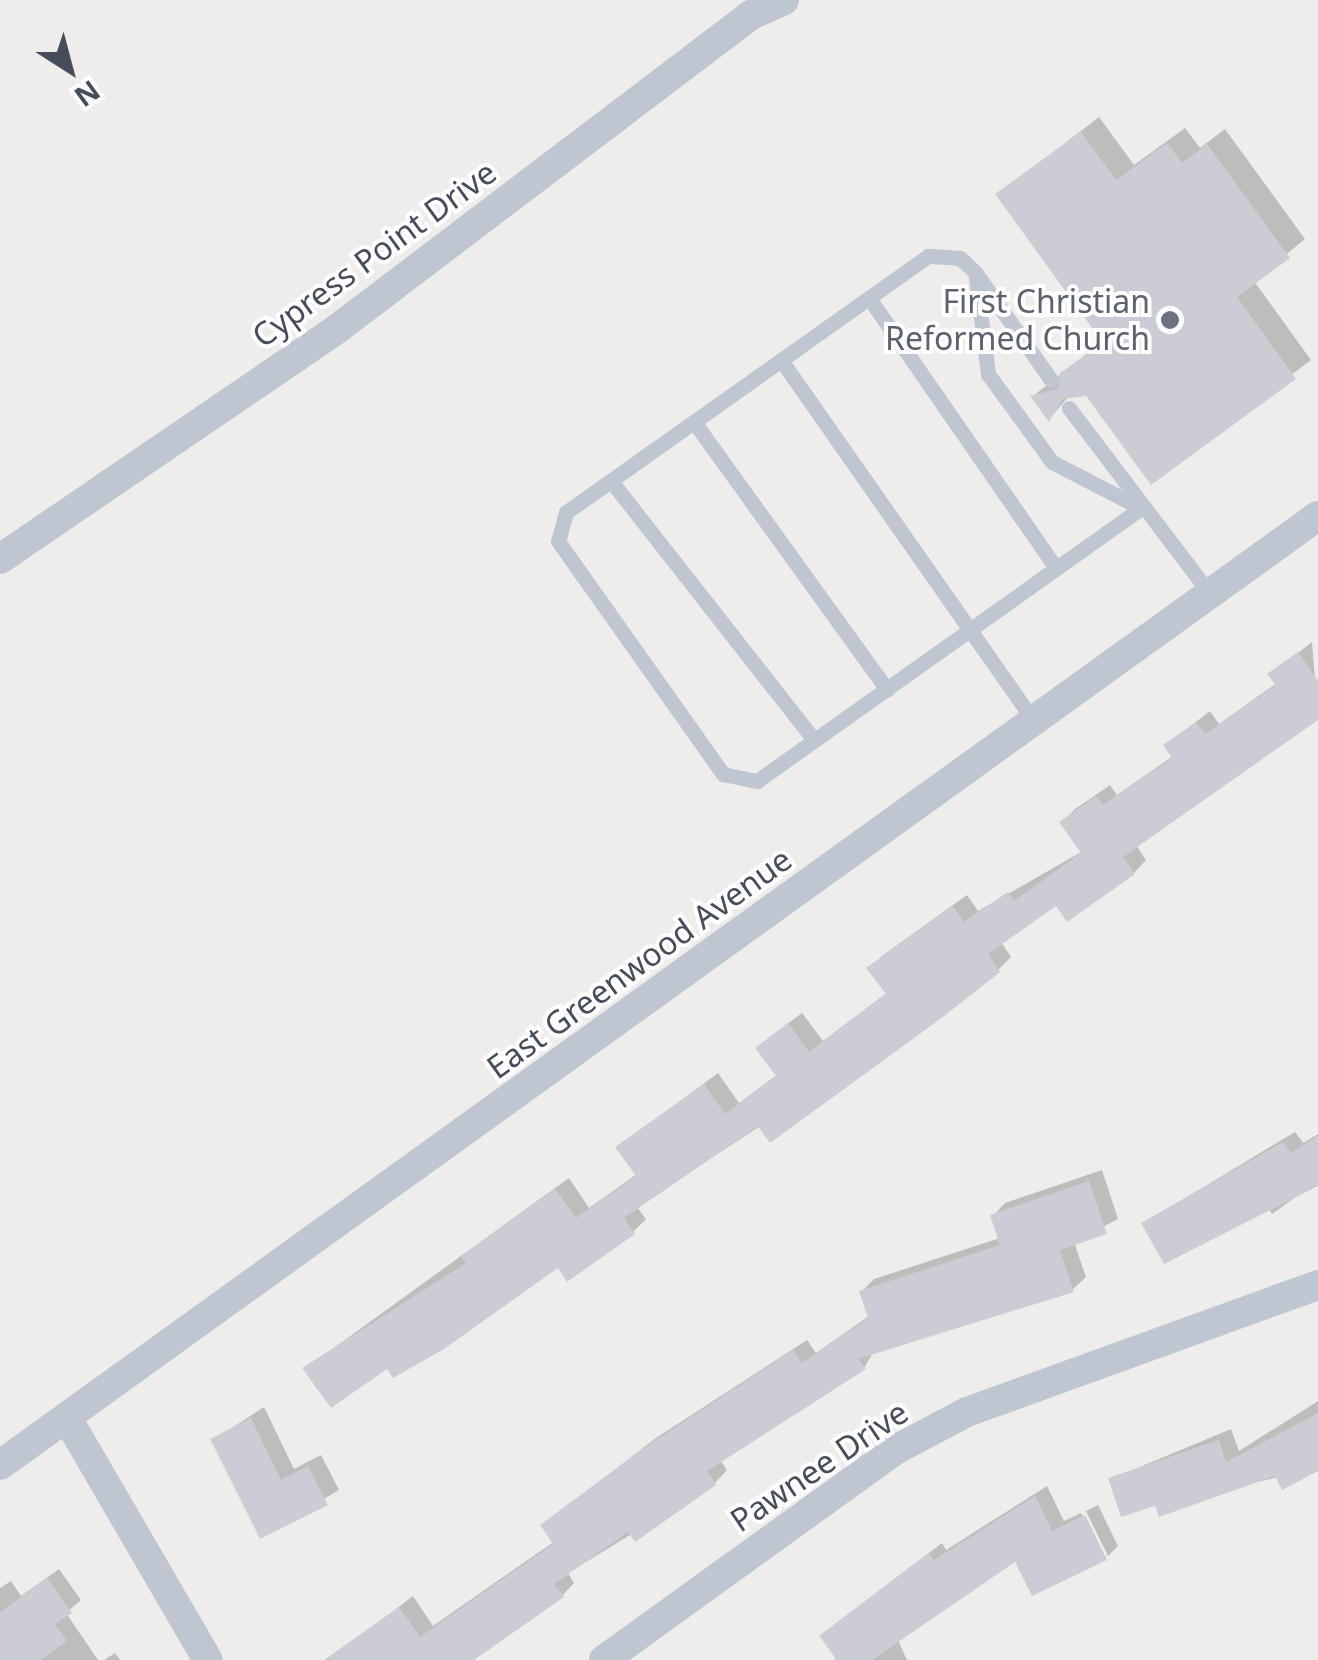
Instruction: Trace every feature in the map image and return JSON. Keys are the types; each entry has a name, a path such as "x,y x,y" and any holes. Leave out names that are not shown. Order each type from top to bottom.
{"street":[{"name":"Cypress Point Drive","path":"0,558 337,329 751,15 784,0"},
{"name":"East Greenwood Avenue","path":"0,1465 1318,516"},
{"name":"Pawnee Drive","path":"604,1660 897,1449 967,1412 1318,1285"},
{"path":"67,1418 208,1660"}],"lane":[{"path":"1050,380 975,272 960,258 928,256 566,512 558,541 722,774 756,781 1142,508"},
{"path":"975,272 988,374 1052,462 1142,508"},
{"path":"869,298 1056,568"},
{"path":"781,360 1034,721"},
{"path":"1069,408 1210,594"},
{"path":"694,422 887,690"},
{"path":"611,481 814,740"}],"building":[{"name":"First Christian Reformed Church","path":"1081,132 1116,180 1167,143 1182,163 1207,144 1290,258 1237,297 1296,379 1151,485 1086,396 1063,399 1049,422 1030,396 1058,389 1060,373 1103,343 995,194"},
{"path":"1298,652 1318,681 1318,720 1123,857 1135,874 1067,922 1056,906 988,954 1000,972 943,1017 770,1143 758,1126 624,1218 635,1234 567,1282 558,1268 444,1349 393,1378 387,1369 331,1408 302,1368 466,1263 461,1256 555,1189 576,1218 636,1176 615,1147 704,1084 725,1114 776,1076 755,1048 788,1023 809,1052 886,994 866,968 953,906 964,922 1008,892 1014,901 1081,853 1059,822 1096,796 1103,805 1172,758 1163,745 1196,722 1205,734 1276,685 1267,674"},
{"path":"1318,1135 1318,1186 1164,1264 1141,1223 1283,1142 1291,1153"},
{"path":"1089,1181 1107,1234 1060,1250 1074,1292 858,1359 866,1369 707,1471 716,1485 635,1542 628,1532 554,1584 564,1597 474,1660 324,1660 399,1607 420,1637 553,1544 540,1525 641,1450 793,1350 802,1363 868,1318 859,1291 1000,1245 990,1215"},
{"path":"1318,1413 1318,1471 1282,1490 1275,1476 1159,1517 1155,1506 1121,1517 1108,1478 1219,1440 1226,1462"},
{"path":"251,1418 281,1480 308,1466 328,1505 260,1539 210,1439"},
{"path":"1035,1496 1052,1531 1085,1515 1107,1560 1032,1596 1015,1562 872,1660 837,1660 819,1636 929,1553 934,1560"},
{"path":"47,1578 72,1613 55,1624 67,1641 40,1660 0,1660 0,1612"}],"place":[{"name":"First Christian Reformed Church","path":"1170,320"}]}
